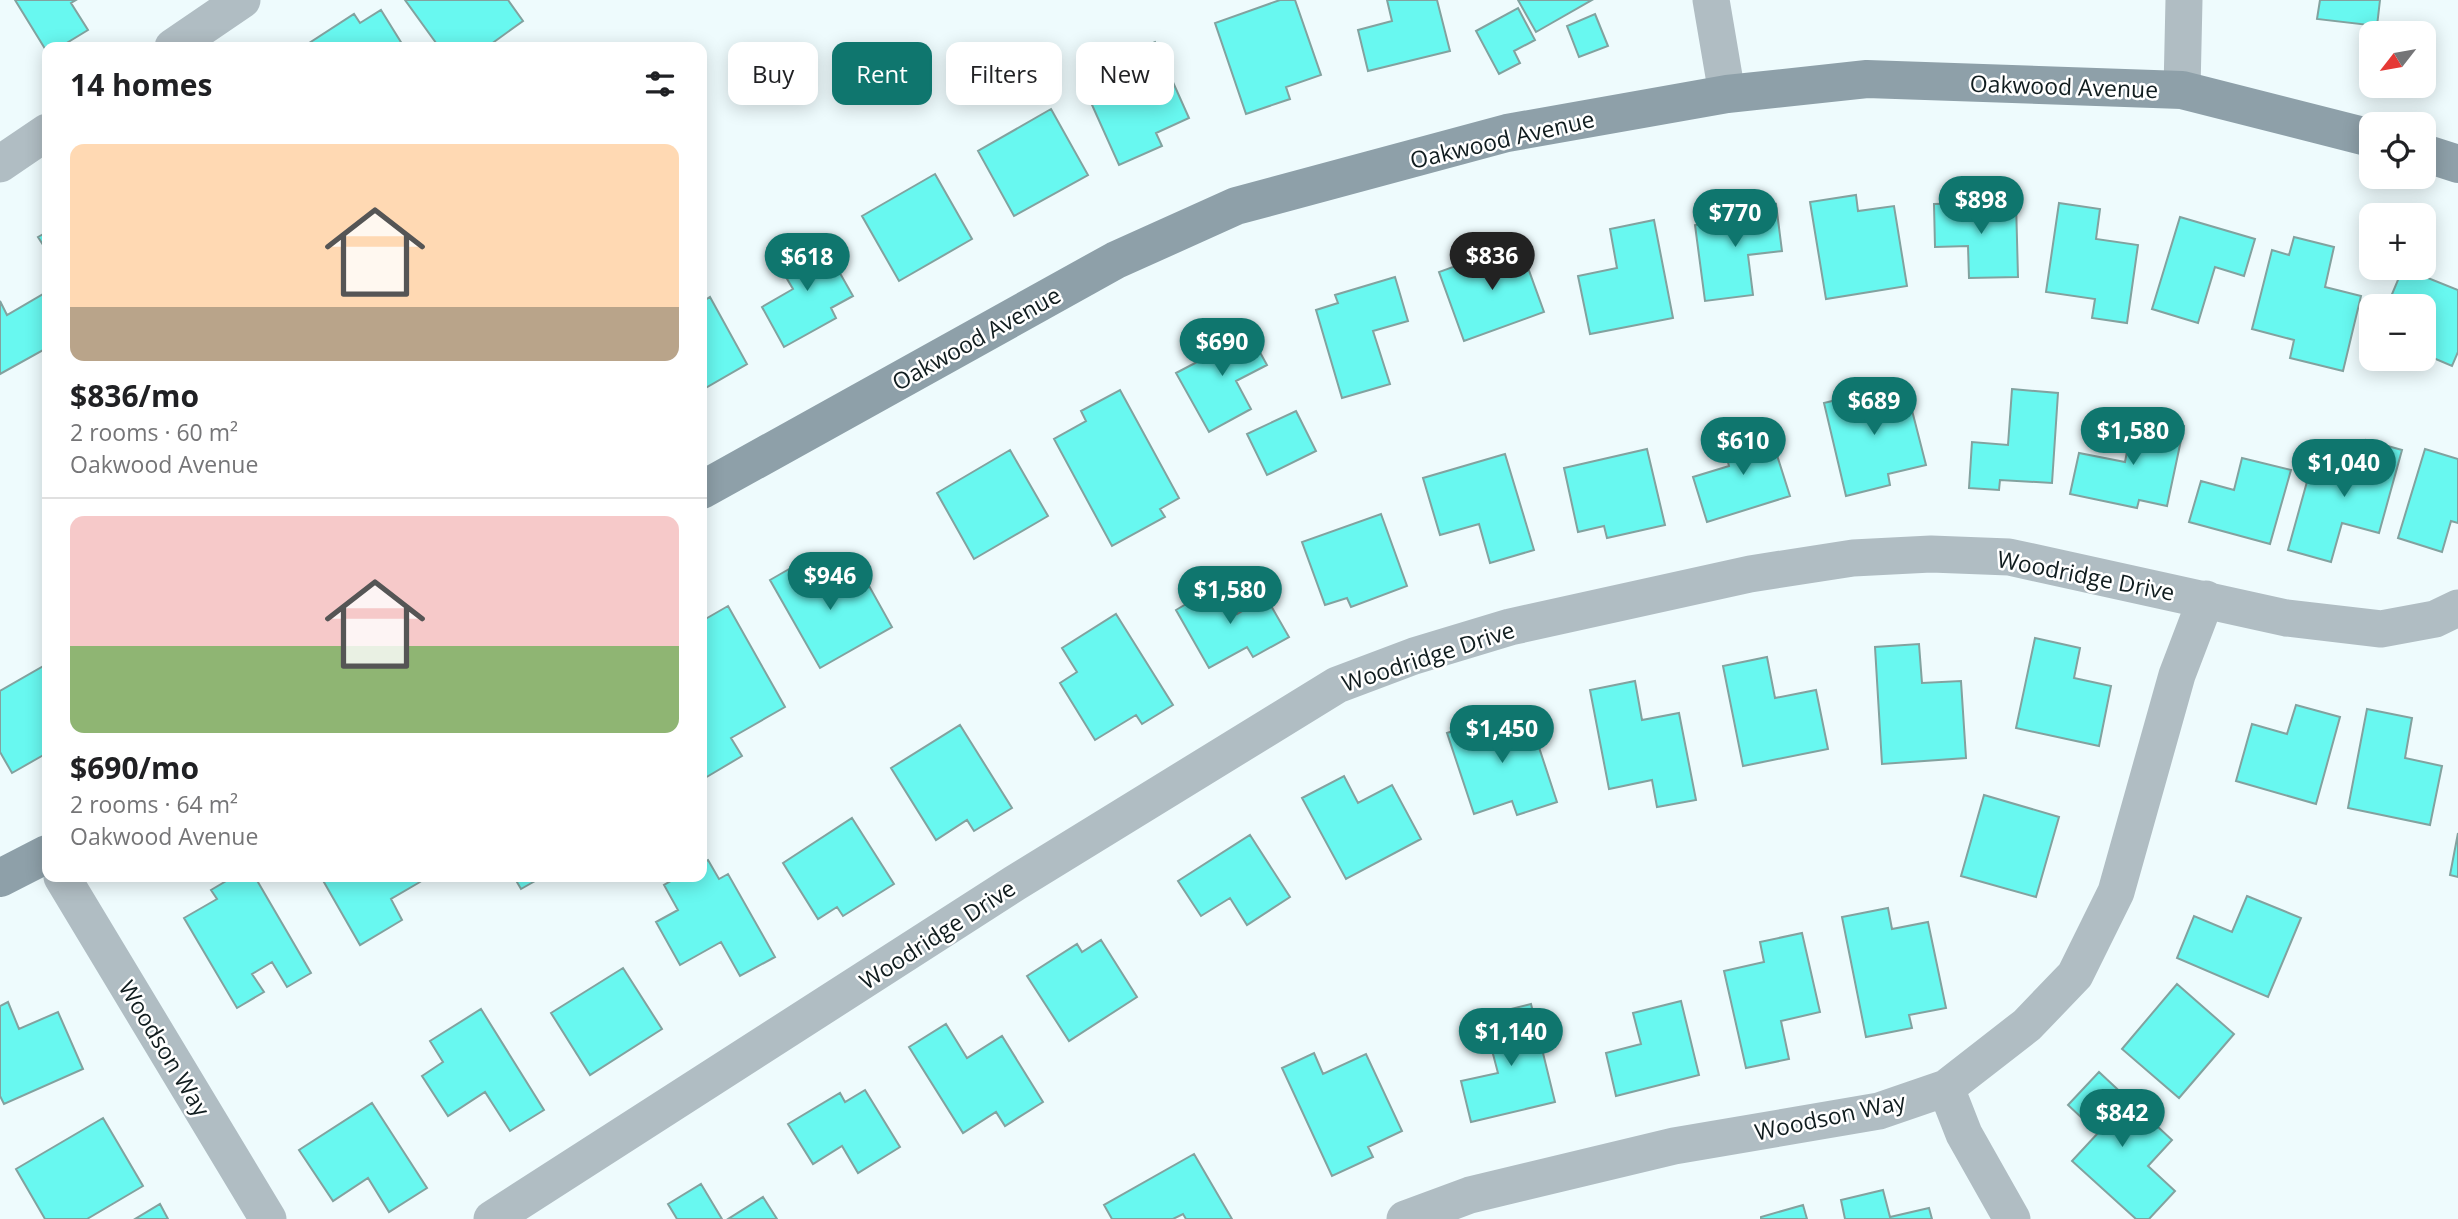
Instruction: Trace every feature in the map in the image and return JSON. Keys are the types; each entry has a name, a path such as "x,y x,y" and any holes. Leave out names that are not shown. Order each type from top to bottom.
{"main road":[{"name":"Oakwood Avenue","path":"707,487 1116,260 1236,206 1507,133 1727,94 1867,79 2182,90 2359,135"},
{"path":"2436,157 2458,164"},
{"path":"0,878 42,856"}],"street":[{"path":"180,42 242,0"},
{"path":"1711,0 1727,94"},
{"path":"2182,90 2184,0"},
{"path":"0,164 42,135"},
{"name":"Woodridge Drive","path":"492,1219 1015,883 1337,685 1414,656 1536,621 1750,574 1853,558 1931,554 2009,557 2286,618 2381,629 2435,619 2458,608"},
{"name":"Woodson Way","path":"1405,1219 1470,1195 1674,1146 1879,1111 1946,1088 2027,1026 2075,975 2116,892 2177,675 2206,599"},
{"name":"Woodson Way","path":"65,882 268,1219"},
{"path":"1946,1088 1964,1134 2012,1219"}],"building":[{"path":"15,0 76,0 71,3 88,30 68,42 42,44"},
{"path":"405,0 508,0 523,21 494,42 435,42"},
{"path":"1280,0 1295,0 1321,75 1286,87 1290,99 1246,114 1215,23"},
{"path":"1387,0 1437,0 1450,51 1368,71 1358,30 1392,21"},
{"path":"1518,0 1592,0 1536,32"},
{"path":"2320,0 2380,0 2378,21 2359,21 2359,24 2317,19"},
{"path":"1518,8 1535,40 1514,51 1520,63 1499,74 1476,31"},
{"path":"381,10 401,42 311,42 354,14 360,23"},
{"path":"1595,14 1608,46 1579,57 1567,26"},
{"path":"1174,84 1189,118 1156,133 1162,146 1119,165 1092,105 1174,105"},
{"path":"1051,109 1088,175 1014,216 978,151"},
{"path":"935,174 972,239 899,281 862,216"},
{"path":"1856,195 1858,211 1894,206 1907,286 1826,299 1810,202"},
{"path":"2016,202 2018,277 1969,278 1968,246 1935,247 1934,204"},
{"path":"2059,203 2100,209 2096,239 2138,245 2127,323 2092,318 2095,299 2046,292"},
{"path":"1776,204 1782,251 1748,255 1753,295 1705,301 1695,225 1719,222 1717,212"},
{"path":"2180,217 2255,239 2244,276 2215,267 2198,323 2152,309"},
{"path":"1654,220 1673,318 1590,334 1578,276 1617,268 1610,229"},
{"path":"2294,237 2334,247 2325,287 2359,296 2343,371 2290,358 2294,340 2252,329 2272,250 2289,255"},
{"path":"820,238 853,296 831,308 836,318 784,347 762,307 793,289 777,262"},
{"path":"1519,243 1544,312 1464,341 1439,272"},
{"path":"1395,277 1408,321 1373,331 1390,384 1342,398 1316,310 1338,303 1335,295"},
{"path":"2398,280 2433,280 2458,290 2458,352 2452,366 2436,359 2436,294 2392,294"},
{"path":"42,295 42,351 0,374 0,301 7,315"},
{"path":"710,297 747,364 707,387 707,299"},
{"path":"1245,325 1267,365 1236,381 1251,409 1209,432 1176,373 1199,361 1195,353"},
{"path":"1905,383 1926,465 1888,474 1890,485 1846,496 1824,403"},
{"path":"2012,389 2058,393 2052,483 2000,480 1999,490 1969,488 1972,442 2008,445"},
{"path":"1120,390 1179,498 1160,509 1165,517 1112,546 1054,439 1086,421 1081,411"},
{"path":"1296,411 1316,451 1267,475 1247,434"},
{"path":"2134,416 2184,426 2167,506 2139,500 2137,508 2070,494 2079,453 2125,462"},
{"path":"1768,427 1790,496 1707,522 1693,477 1729,466 1722,441"},
{"path":"2366,440 2402,450 2379,533 2342,523 2331,562 2288,550 2315,453 2359,465"},
{"path":"1647,449 1665,525 1607,538 1604,526 1578,532 1564,468"},
{"path":"2425,449 2458,459 2458,523 2451,521 2442,552 2398,538"},
{"path":"1010,450 1048,516 974,559 937,493"},
{"path":"1505,454 1534,550 1490,563 1479,524 1440,535 1423,478"},
{"path":"2242,458 2291,470 2270,544 2189,522 2201,481 2234,490"},
{"path":"1381,514 1407,586 1351,607 1347,598 1325,605 1302,542"},
{"path":"810,557 830,593 863,575 892,627 820,668 770,580"},
{"path":"1220,584 1237,614 1266,597 1289,637 1253,657 1247,647 1209,668 1176,610"},
{"path":"728,606 785,707 731,738 742,756 707,777 707,618"},
{"path":"1116,614 1173,705 1142,724 1136,715 1095,740 1060,683 1077,672 1062,648"},
{"path":"2035,638 2080,648 2074,678 2111,686 2099,746 2016,728"},
{"path":"1919,644 1922,683 1961,681 1966,758 1882,764 1875,647"},
{"path":"1767,657 1775,698 1816,690 1828,749 1743,766 1723,666"},
{"path":"42,667 42,756 12,773 0,752 0,691"},
{"path":"1635,681 1642,720 1679,713 1696,800 1657,807 1652,780 1609,789 1590,690"},
{"path":"2296,705 2340,717 2316,804 2236,781 2252,724 2287,734"},
{"path":"2367,709 2412,718 2405,758 2442,766 2430,825 2348,808"},
{"path":"1504,715 1507,724 1529,717 1557,802 1517,815 1512,801 1474,814 1447,733"},
{"path":"960,725 1012,808 974,831 967,820 936,840 891,768"},
{"path":"1344,776 1358,803 1392,785 1421,839 1346,879 1302,798"},
{"path":"1984,795 2059,817 2036,897 1961,876"},
{"path":"852,818 894,884 843,916 837,907 818,919 783,863"},
{"path":"2458,833 2458,877 2450,875"},
{"path":"1250,835 1290,897 1247,925 1230,898 1201,916 1178,881"},
{"path":"707,860 719,879 728,874 775,957 740,976 721,942 680,965 656,922 678,910 664,885 669,882 707,882"},
{"path":"225,882 258,882 311,973 287,987 272,962 252,974 264,992 237,1008 184,918 217,899 211,890"},
{"path":"324,882 420,882 391,899 402,920 360,945"},
{"path":"517,882 533,882 521,889"},
{"path":"2247,896 2301,918 2268,997 2177,958 2194,916 2232,932"},
{"path":"1888,908 1892,929 1928,922 1946,1008 1909,1015 1912,1028 1866,1037 1842,917"},
{"path":"1802,933 1820,1012 1781,1021 1789,1059 1746,1068 1724,971 1764,962 1760,942"},
{"path":"1101,940 1137,997 1069,1041 1027,976 1077,944 1082,952"},
{"path":"623,968 662,1029 590,1075 551,1013"},
{"path":"2177,984 2234,1034 2179,1098 2122,1049"},
{"path":"1681,1001 1699,1075 1616,1096 1606,1053 1641,1044 1633,1013"},
{"path":"8,1002 19,1029 58,1012 83,1069 4,1104 0,1096 0,1006"},
{"path":"1531,1004 1555,1102 1471,1122 1461,1081 1498,1073 1483,1016"},
{"path":"481,1009 544,1110 510,1131 485,1092 448,1116 422,1076 443,1062 430,1041"},
{"path":"946,1024 967,1058 1002,1036 1043,1102 1005,1126 996,1112 963,1133 909,1047"},
{"path":"1314,1053 1323,1074 1366,1054 1402,1131 1368,1147 1373,1157 1332,1176 1282,1068"},
{"path":"2099,1072 2172,1140 2148,1166 2175,1191 2149,1219 2136,1219 2072,1161 2098,1133 2068,1105"},
{"path":"865,1090 900,1147 858,1173 842,1146 813,1164 788,1124 840,1093 845,1102"},
{"path":"372,1103 427,1188 389,1212 368,1178 333,1201 299,1150"},
{"path":"103,1118 143,1186 87,1219 45,1219 16,1169"},
{"path":"1194,1154 1232,1219 1186,1219 1183,1214 1173,1219 1112,1219 1104,1205"},
{"path":"701,1184 722,1219 677,1219 668,1204"},
{"path":"1883,1190 1890,1217 1929,1208 1932,1219 1845,1219 1841,1200"},
{"path":"763,1197 777,1219 728,1219"},
{"path":"160,1204 168,1219 135,1219"},
{"path":"1803,1205 1807,1219 1761,1219 1761,1217"}]}
